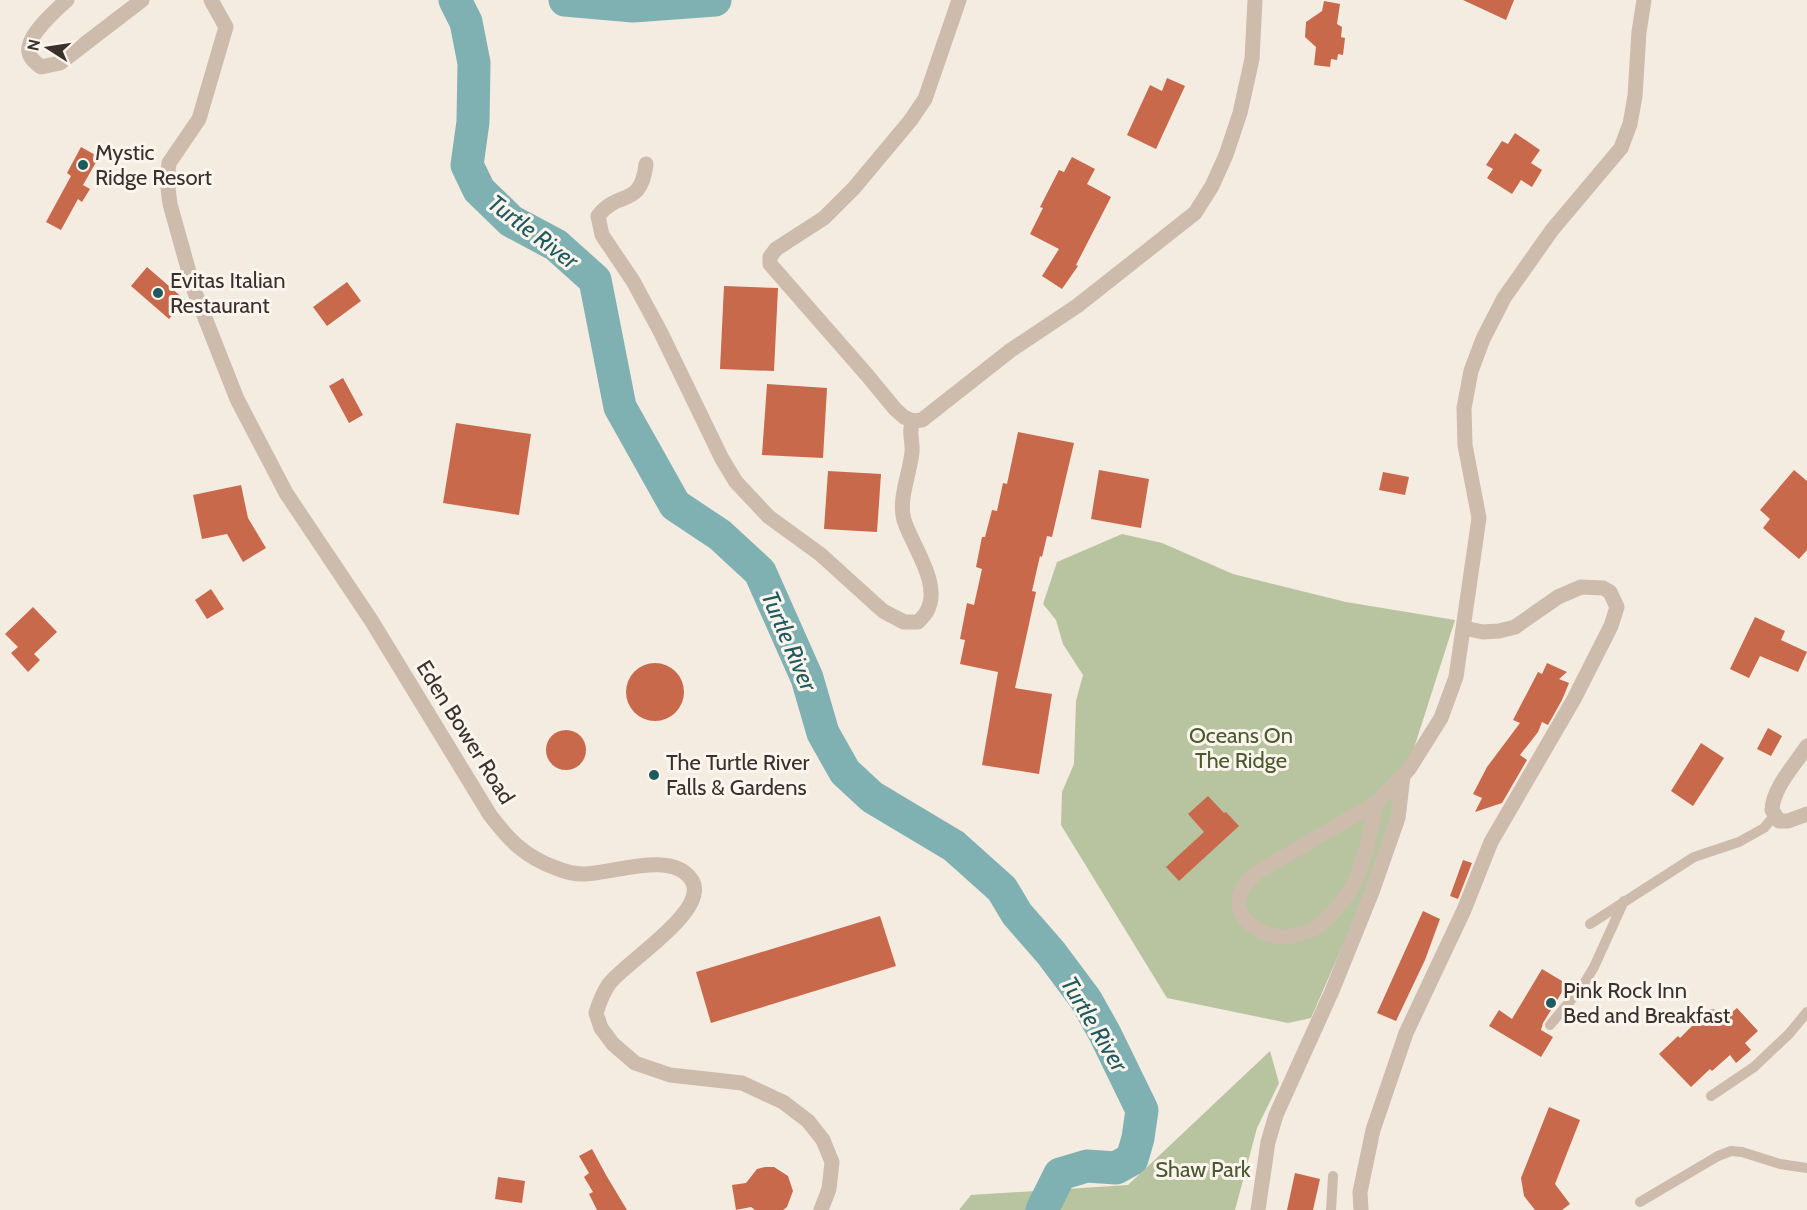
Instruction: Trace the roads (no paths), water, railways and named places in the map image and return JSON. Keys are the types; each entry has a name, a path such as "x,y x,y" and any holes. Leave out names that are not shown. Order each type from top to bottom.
{"street":[{"path":"67,0 51,14 30,42 29,52 33,61 41,67 60,63 142,0"},
{"name":"Eden Bower Road","path":"211,0 226,27 199,119 169,163 167,180 170,204 194,290 237,399 286,493 371,620 490,815 511,842 531,856 556,868 582,874 658,865 678,867 691,878 695,886 694,895 686,912 610,982 596,1013 601,1029 613,1044 635,1063 670,1075 742,1083 783,1102 808,1121 823,1140 832,1162 829,1189 821,1210"},
{"path":"959,0 925,99 910,121 854,188 824,218 776,249 770,257 771,264 777,272 895,409 913,421 922,420 1011,350 1077,306 1195,213 1212,186 1226,155 1240,113 1252,59 1255,0"},
{"path":"1377,803 1370,840 1345,898 1315,928 1285,937 1261,932 1246,922 1239,908 1239,897 1244,886 1256,873 1377,803 1414,762 1441,718 1456,677 1479,518 1465,445 1464,408 1471,371 1483,339 1504,298 1552,230 1621,148 1630,124 1633,105 1644,0"},
{"path":"646,164 642,186 634,195 604,208 598,216 599,225 602,235 633,281 661,333 722,459 736,482 769,517 820,554 883,611 904,622 918,622 928,611 930,595 928,573 904,519 903,508 912,451 910,427 913,421"},
{"path":"1361,1210 1360,1192 1372,1130 1406,1033 1464,910 1491,842 1574,699 1611,626 1617,607 1610,592 1603,588 1581,586 1558,597 1515,627 1483,632 1464,628"},
{"path":"1807,746 1772,802 1774,816 1779,821 1788,821 1807,813"},
{"path":"1258,1210 1268,1142 1275,1115 1332,991 1372,892 1398,818 1403,776"}],"lane":[{"path":"1590,924 1694,857 1739,842 1764,828 1774,816"},
{"path":"1550,1025 1582,987 1594,967 1624,901"},
{"path":"1712,1096 1754,1067 1789,1034 1807,1012"},
{"path":"1640,1202 1718,1156 1731,1151 1742,1152 1780,1164 1807,1168"},
{"path":"1331,1210 1333,1176"}],"waterway":[{"name":"Turtle River","path":"455,0 466,22 474,63 473,122 467,165 479,190 511,221 556,245 595,280 620,407 675,505 720,535 760,572 807,678 823,733 845,772 872,797 954,846 1002,889 1017,914 1051,953 1086,1000 1142,1110 1132,1159 1116,1168 1087,1166 1060,1174 1042,1210"},
{"path":"565,0 633,6 715,0"}],"place":[{"name":"Mystic Ridge Resort","path":"83,165"},
{"name":"Evitas Italian Restaurant","path":"158,293"},
{"name":"The Turtle River Falls & Gardens","path":"654,775"},
{"name":"Pink Rock Inn Bed and Breakfast","path":"1551,1003"}],"park label":[{"name":"Oceans On The Ridge","path":"1241,748"},
{"name":"Shaw Park","path":"1203,1169"}]}
